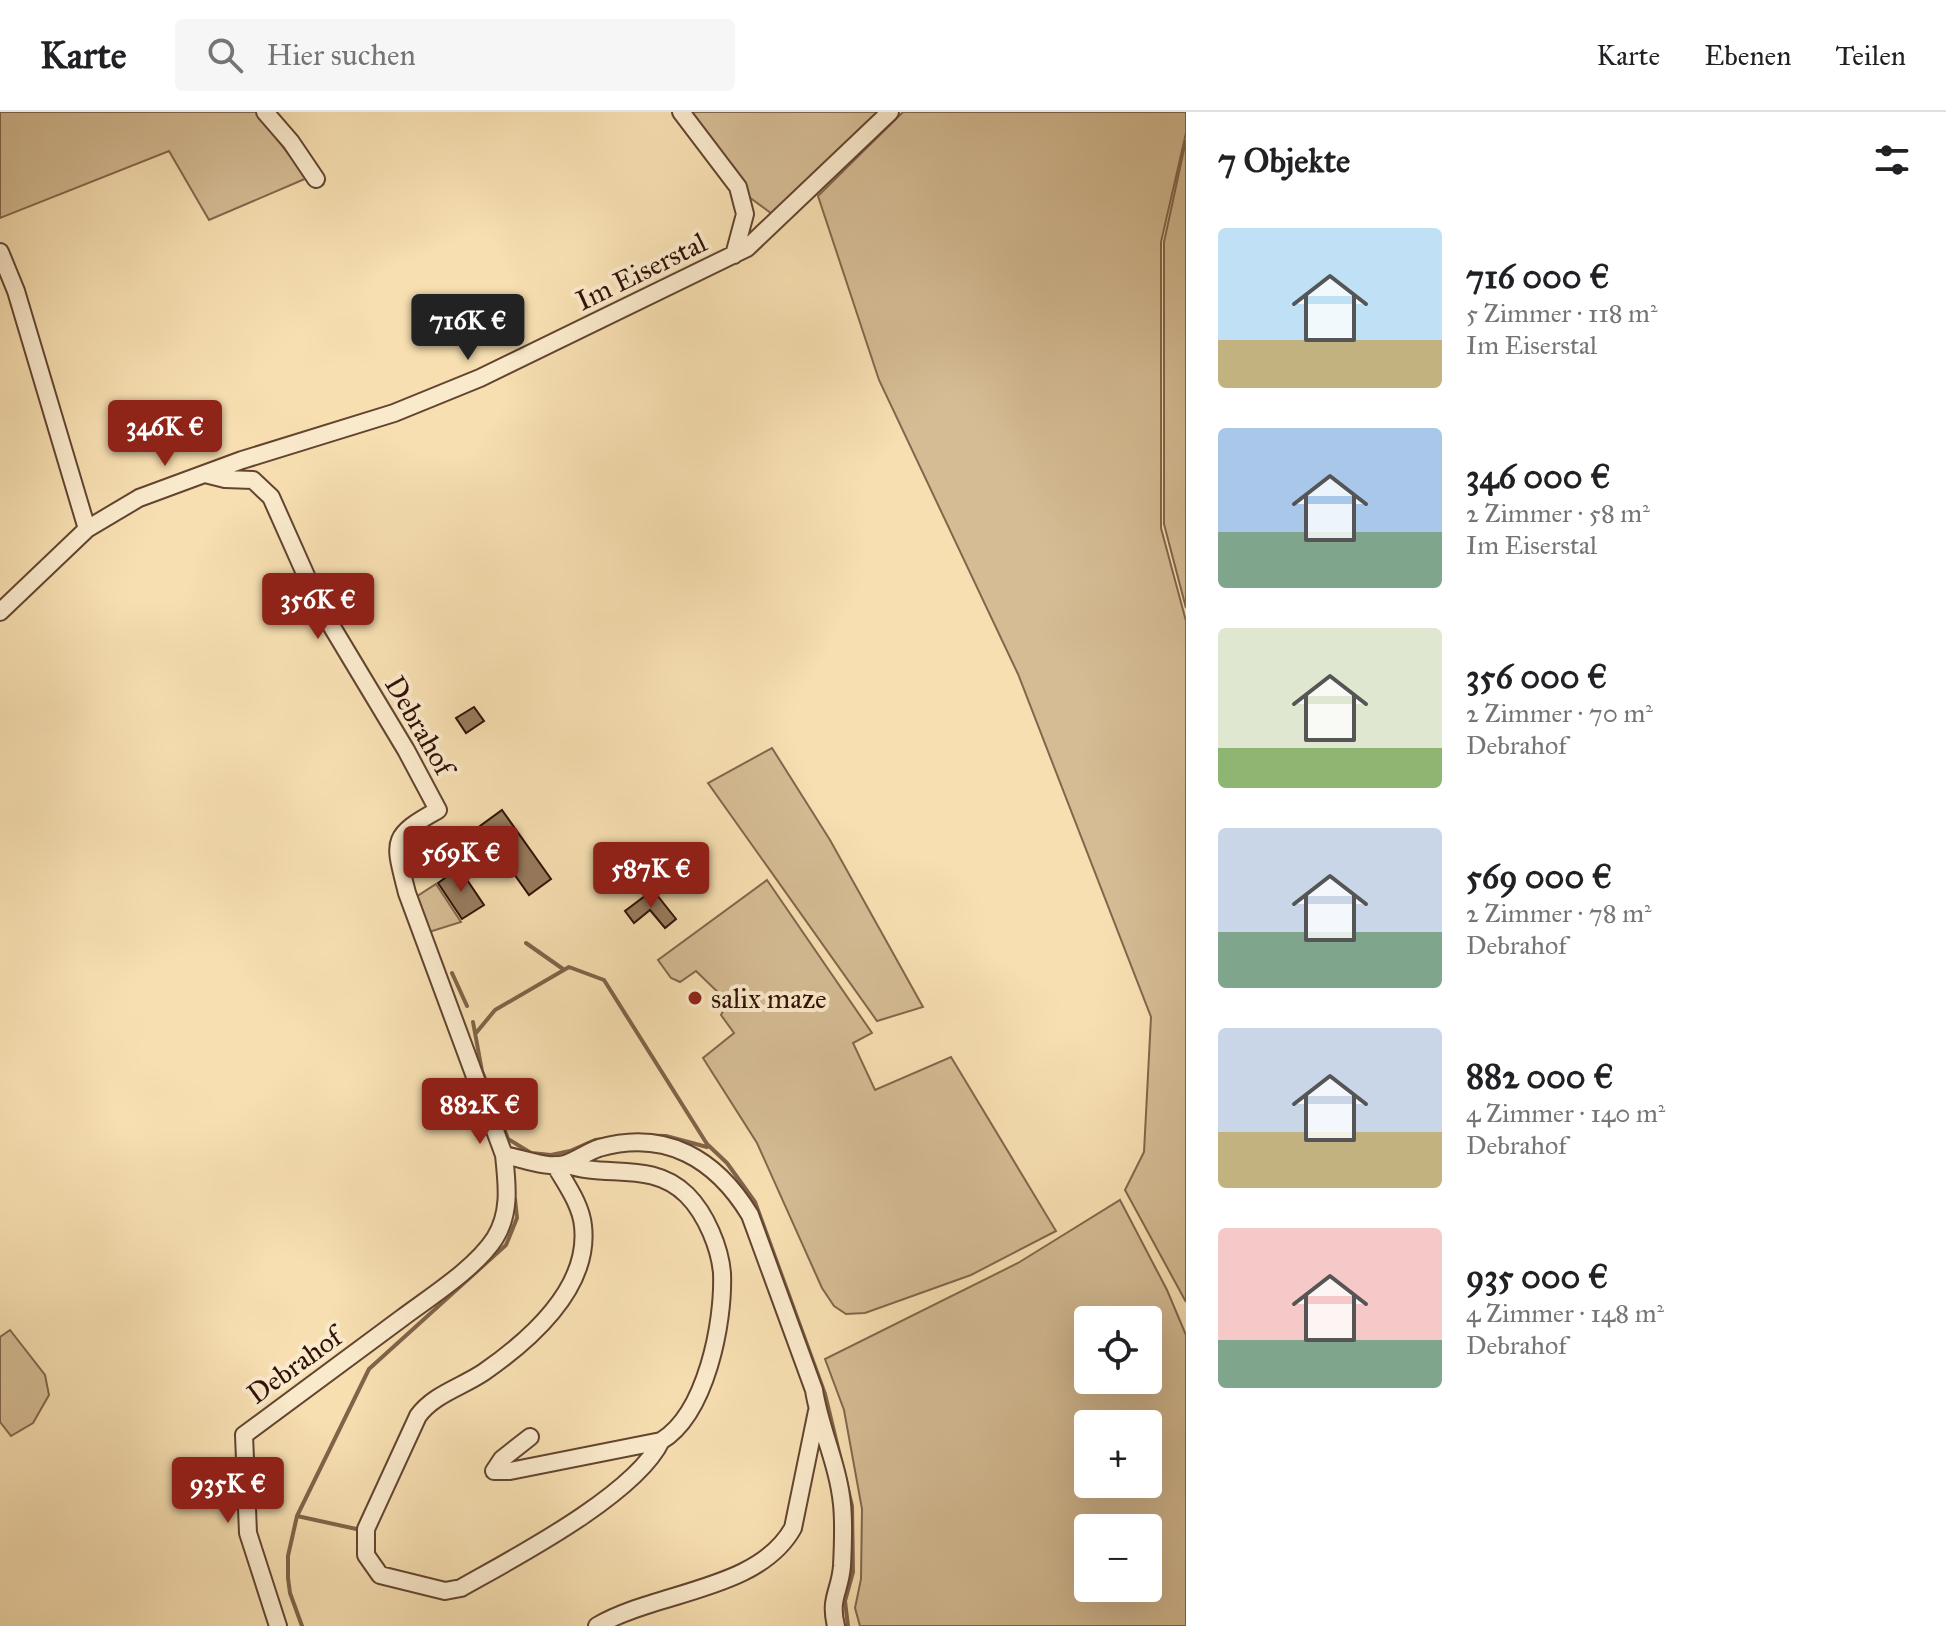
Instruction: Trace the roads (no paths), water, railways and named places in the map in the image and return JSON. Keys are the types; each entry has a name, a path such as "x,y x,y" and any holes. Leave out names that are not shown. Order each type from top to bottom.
{"street":[{"path":"265,112 291,142 316,179"},
{"path":"681,112 738,187 745,214 734,255"},
{"name":"Im Eiserstal","path":"0,612 87,529 139,498 242,460 394,413 480,378 734,255 773,224 890,112"},
{"path":"0,252 16,291 87,529"},
{"name":"Debrahof","path":"205,474 225,479 253,480 271,497 320,607 406,750 438,810 403,831 397,842 397,854 407,893 504,1155 508,1193 504,1219 495,1239 480,1256 244,1435 248,1533 278,1626"},
{"path":"560,1164 600,1148 647,1143 691,1153 713,1168 739,1196 750,1215 814,1390 817,1411 833,1455 842,1506 842,1568 831,1607 836,1626"},
{"path":"504,1155 577,1168 638,1171 663,1178 688,1196 710,1230 722,1270 720,1315 706,1374 687,1417 672,1434 661,1441 510,1471 494,1471 502,1459 530,1437"},
{"path":"560,1164 583,1224 579,1265 567,1292 543,1323 483,1373 427,1403 418,1416 366,1529 366,1555 380,1575 445,1591 461,1588 559,1532 652,1460 661,1441"},
{"path":"597,1626 646,1603 723,1581 773,1554 793,1528 817,1411"}],"waterway":[{"path":"526,943 563,969"},
{"path":"476,1033 495,1010 569,967 604,980 707,1144 727,1163 755,1202 825,1394 852,1506 853,1572 845,1601 848,1626"},
{"path":"452,973 467,1006"},
{"path":"473,1022 482,1071 508,1139 531,1153 551,1155 595,1140 617,1137"},
{"path":"629,1135 666,1136 707,1147"},
{"path":"302,1626 288,1578 288,1556 297,1516 369,1369 506,1245 517,1218 515,1199"},
{"path":"297,1516 361,1530"}],"place":[{"name":"salix maze","path":"695,998"}]}
